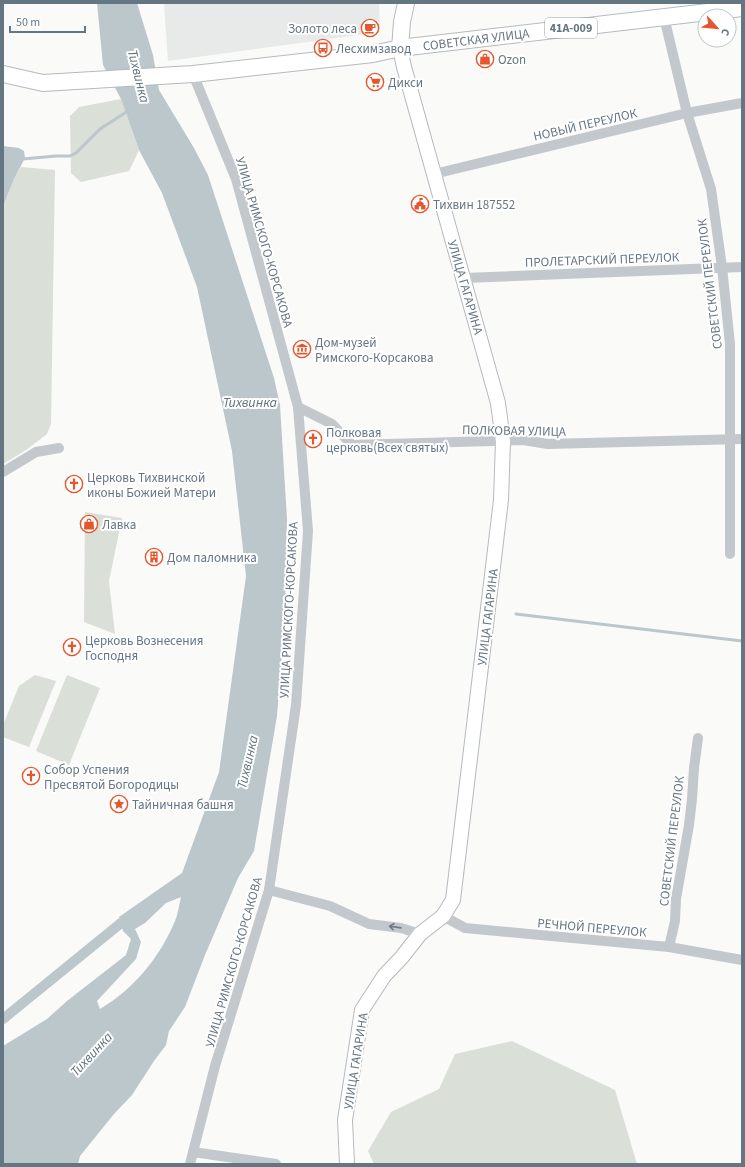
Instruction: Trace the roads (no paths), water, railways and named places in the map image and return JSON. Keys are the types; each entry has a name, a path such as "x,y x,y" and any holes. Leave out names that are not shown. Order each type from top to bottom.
{"main road":[{"path":"400,48 402,22 406,3"},
{"name":"СОВЕТСКАЯ УЛИЦА","path":"400,48 742,8"},
{"name":"41А-009","path":"3,74 43,82 193,74 374,54 400,48"}],"street":[{"name":"СОВЕТСКИЙ ПЕРЕУЛОК","path":"664,17 687,113 711,189 722,267 730,344 730,554"},
{"name":"УЛИЦА ГАГАРИНА","path":"347,1164 345,1120 362,1010 384,976 402,957 420,934 442,916 453,900 501,500 503,441 498,403 404,67 400,48"},
{"name":"УЛИЦА РИМСКОГО-КОРСАКОВА","path":"190,1164 215,1066 269,890 296,705 308,531 298,407 236,179 193,74"},
{"name":"НОВЫЙ ПЕРЕУЛОК","path":"434,174 687,113 742,103"},
{"name":"ПРОЛЕТАРСКИЙ ПЕРЕУЛОК","path":"464,278 742,267"},
{"name":"ПОЛКОВАЯ УЛИЦА","path":"298,407 332,424 352,445 523,440 548,444 742,439"},
{"path":"3,472 36,452 59,448"},
{"name":"СОВЕТСКИЙ ПЕРЕУЛОК","path":"669,947 675,921 676,899 689,825 698,738"},
{"path":"269,890 330,906 369,924 401,928 420,934"},
{"name":"РЕЧНОЙ ПЕРЕУЛОК","path":"442,916 465,928 669,947 742,960"},
{"path":"193,1152 276,1164"}],"water":[{"name":"Тихвинка","path":"97,3 137,3 153,55 159,90 194,148 208,175 274,378 280,405 287,519 285,614 277,716 254,851 238,878 205,955 185,1007 169,1031 166,1045 132,1095 114,1114 80,1156 78,1164 3,1164 3,1046 47,1019 67,1001 126,955 131,939 123,931 119,917 182,873 219,772 246,576 232,451 197,287 162,193 139,150 121,99 103,65","holes":["181,897 175,921 154,959 135,982 100,1009 97,1001 136,959 141,942 135,929 145,923 166,903"]},
{"path":"3,146 19,148 24,151 25,158 14,179 3,206"}],"waterway":[{"path":"23,159 70,156 76,153 100,129 128,111"},
{"path":"516,614 742,641"},
{"path":"3,1019 121,923"}],"place":[{"name":"Золото леса","path":"370,28"},
{"name":"Лесхимзавод","path":"323,48"},
{"name":"Ozon","path":"485,59"},
{"name":"Дикси","path":"375,82"},
{"name":"Тихвин 187552","path":"420,204"},
{"name":"Дом-музей Римского-Корсакова","path":"302,349"},
{"name":"Полковая церковь(Всех святых)","path":"313,439"},
{"name":"Церковь Тихвинской иконы Божией Матери","path":"74,484"},
{"name":"Лавка","path":"89,524"},
{"name":"Дом паломника","path":"154,557"},
{"name":"Церковь Вознесения Господня","path":"72,647"},
{"name":"Собор Успения Пресвятой Богородицы","path":"31,776"},
{"name":"Тайничная башня","path":"119,804"}]}
